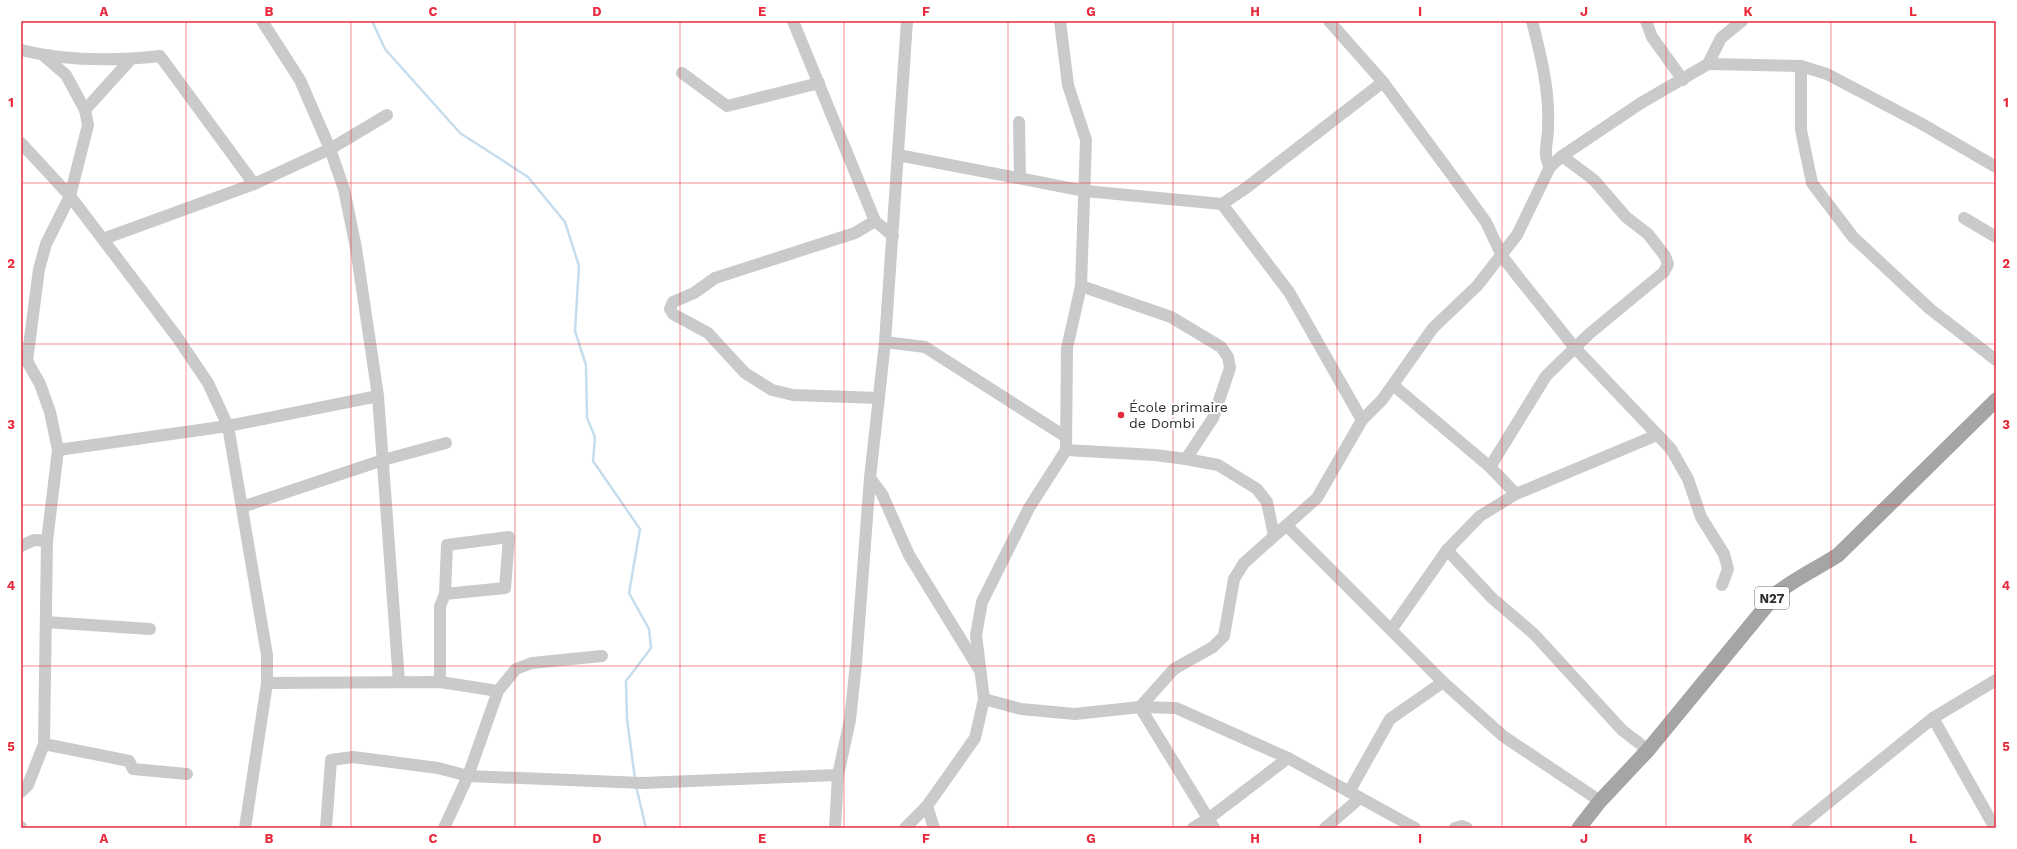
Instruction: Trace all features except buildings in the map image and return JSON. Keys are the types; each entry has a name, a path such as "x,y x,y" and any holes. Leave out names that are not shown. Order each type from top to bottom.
{"main road":[{"name":"N27","path":"1579,828 1600,801 1648,750 1777,592 1792,581 1814,571 1838,555 1996,400"}],"street":[{"path":"262,21 300,80 330,149 344,189 356,248 378,396 399,682"},
{"path":"793,21 820,83 875,221 893,236"},
{"path":"835,828 838,775 850,720 870,478 885,342 907,21"},
{"path":"904,828 927,806 975,738 984,699 976,635 982,602 1029,508 1066,450 1067,348 1081,286 1086,140 1068,85 1060,21"},
{"path":"1330,21 1383,82 1486,222 1502,256 1575,348 1671,449 1680,463 1701,518 1724,554 1728,569 1722,585"},
{"path":"1532,21 1545,71 1548,128 1545,151 1546,161 1550,167"},
{"path":"1646,21 1652,37 1683,80"},
{"path":"1140,707 1174,669 1213,647 1224,636 1234,579 1244,563 1317,498 1362,420 1382,400 1433,328 1478,286 1518,235 1550,167 1562,156 1641,103 1683,80 1708,64 1721,38 1742,21"},
{"path":"21,50 44,56 131,59 160,56 254,184"},
{"path":"21,792 28,785 44,744 47,541 58,450 50,412 40,384 24,360 39,269 46,244 70,196 88,125 85,110 66,75 44,56"},
{"path":"85,110 131,59"},
{"path":"1708,64 1801,66 1827,74 1996,167"},
{"path":"1801,66 1801,130 1812,183 1853,237 1930,309 1996,360"},
{"path":"682,73 727,106 820,83"},
{"path":"898,155 1085,191 1222,204 1252,184 1383,82"},
{"path":"103,239 254,184 330,149 387,115"},
{"path":"1019,122 1020,178"},
{"path":"21,143 70,196 177,337 208,383 228,426 267,655 267,683 245,828"},
{"path":"1490,467 1546,376 1589,334 1664,272 1668,264 1665,256 1648,234 1626,217 1594,180 1562,156"},
{"path":"1222,204 1289,292 1362,420"},
{"path":"1964,218 1996,237"},
{"path":"875,221 855,233 715,278 694,292 673,302 670,309 673,314 708,333 745,373 772,390 793,395 879,398"},
{"path":"1081,286 1171,317 1221,347 1228,357 1230,368 1213,418 1186,459"},
{"path":"885,342 925,347 1066,437"},
{"path":"1393,385 1490,467 1516,494"},
{"path":"58,450 228,426 378,396"},
{"path":"1391,630 1447,550 1480,516 1516,494 1658,436"},
{"path":"242,507 383,460 446,443"},
{"path":"1066,450 1155,455 1218,465 1257,489 1267,502 1274,536"},
{"path":"870,478 882,494 909,555 980,671"},
{"path":"1287,526 1443,682 1503,736 1600,801"},
{"path":"440,682 440,606 445,594 447,545 510,537 506,588 445,594"},
{"path":"21,546 34,540 47,541"},
{"path":"1447,550 1492,598 1534,634 1622,730 1648,750"},
{"path":"46,622 150,629"},
{"path":"444,828 468,776 498,691 516,669 532,663 602,656"},
{"path":"1797,828 1933,718 1996,680"},
{"path":"267,683 440,682 498,691"},
{"path":"1325,828 1354,795 1390,720 1443,682"},
{"path":"984,699 1021,710 1075,714 1140,707 1176,708 1288,758 1415,828"},
{"path":"1140,707 1211,823"},
{"path":"1933,718 1995,828"},
{"path":"44,744 129,761 133,769 188,774"},
{"path":"326,828 331,760 353,758 438,768 468,776 642,783 838,775"},
{"path":"1193,828 1211,823 1288,758"},
{"path":"927,806 934,828"},
{"path":"1455,828 1462,826 1467,828"}],"waterway":[{"path":"372,21 385,49 460,133 528,177 565,222 579,266 575,331 586,365 587,418 595,437 593,461 640,529 629,593 649,629 651,648 626,681 627,719 635,779"},
{"path":"636,786 646,828"}],"place":[{"name":"École primaire de Dombi","path":"1121,415"}]}
